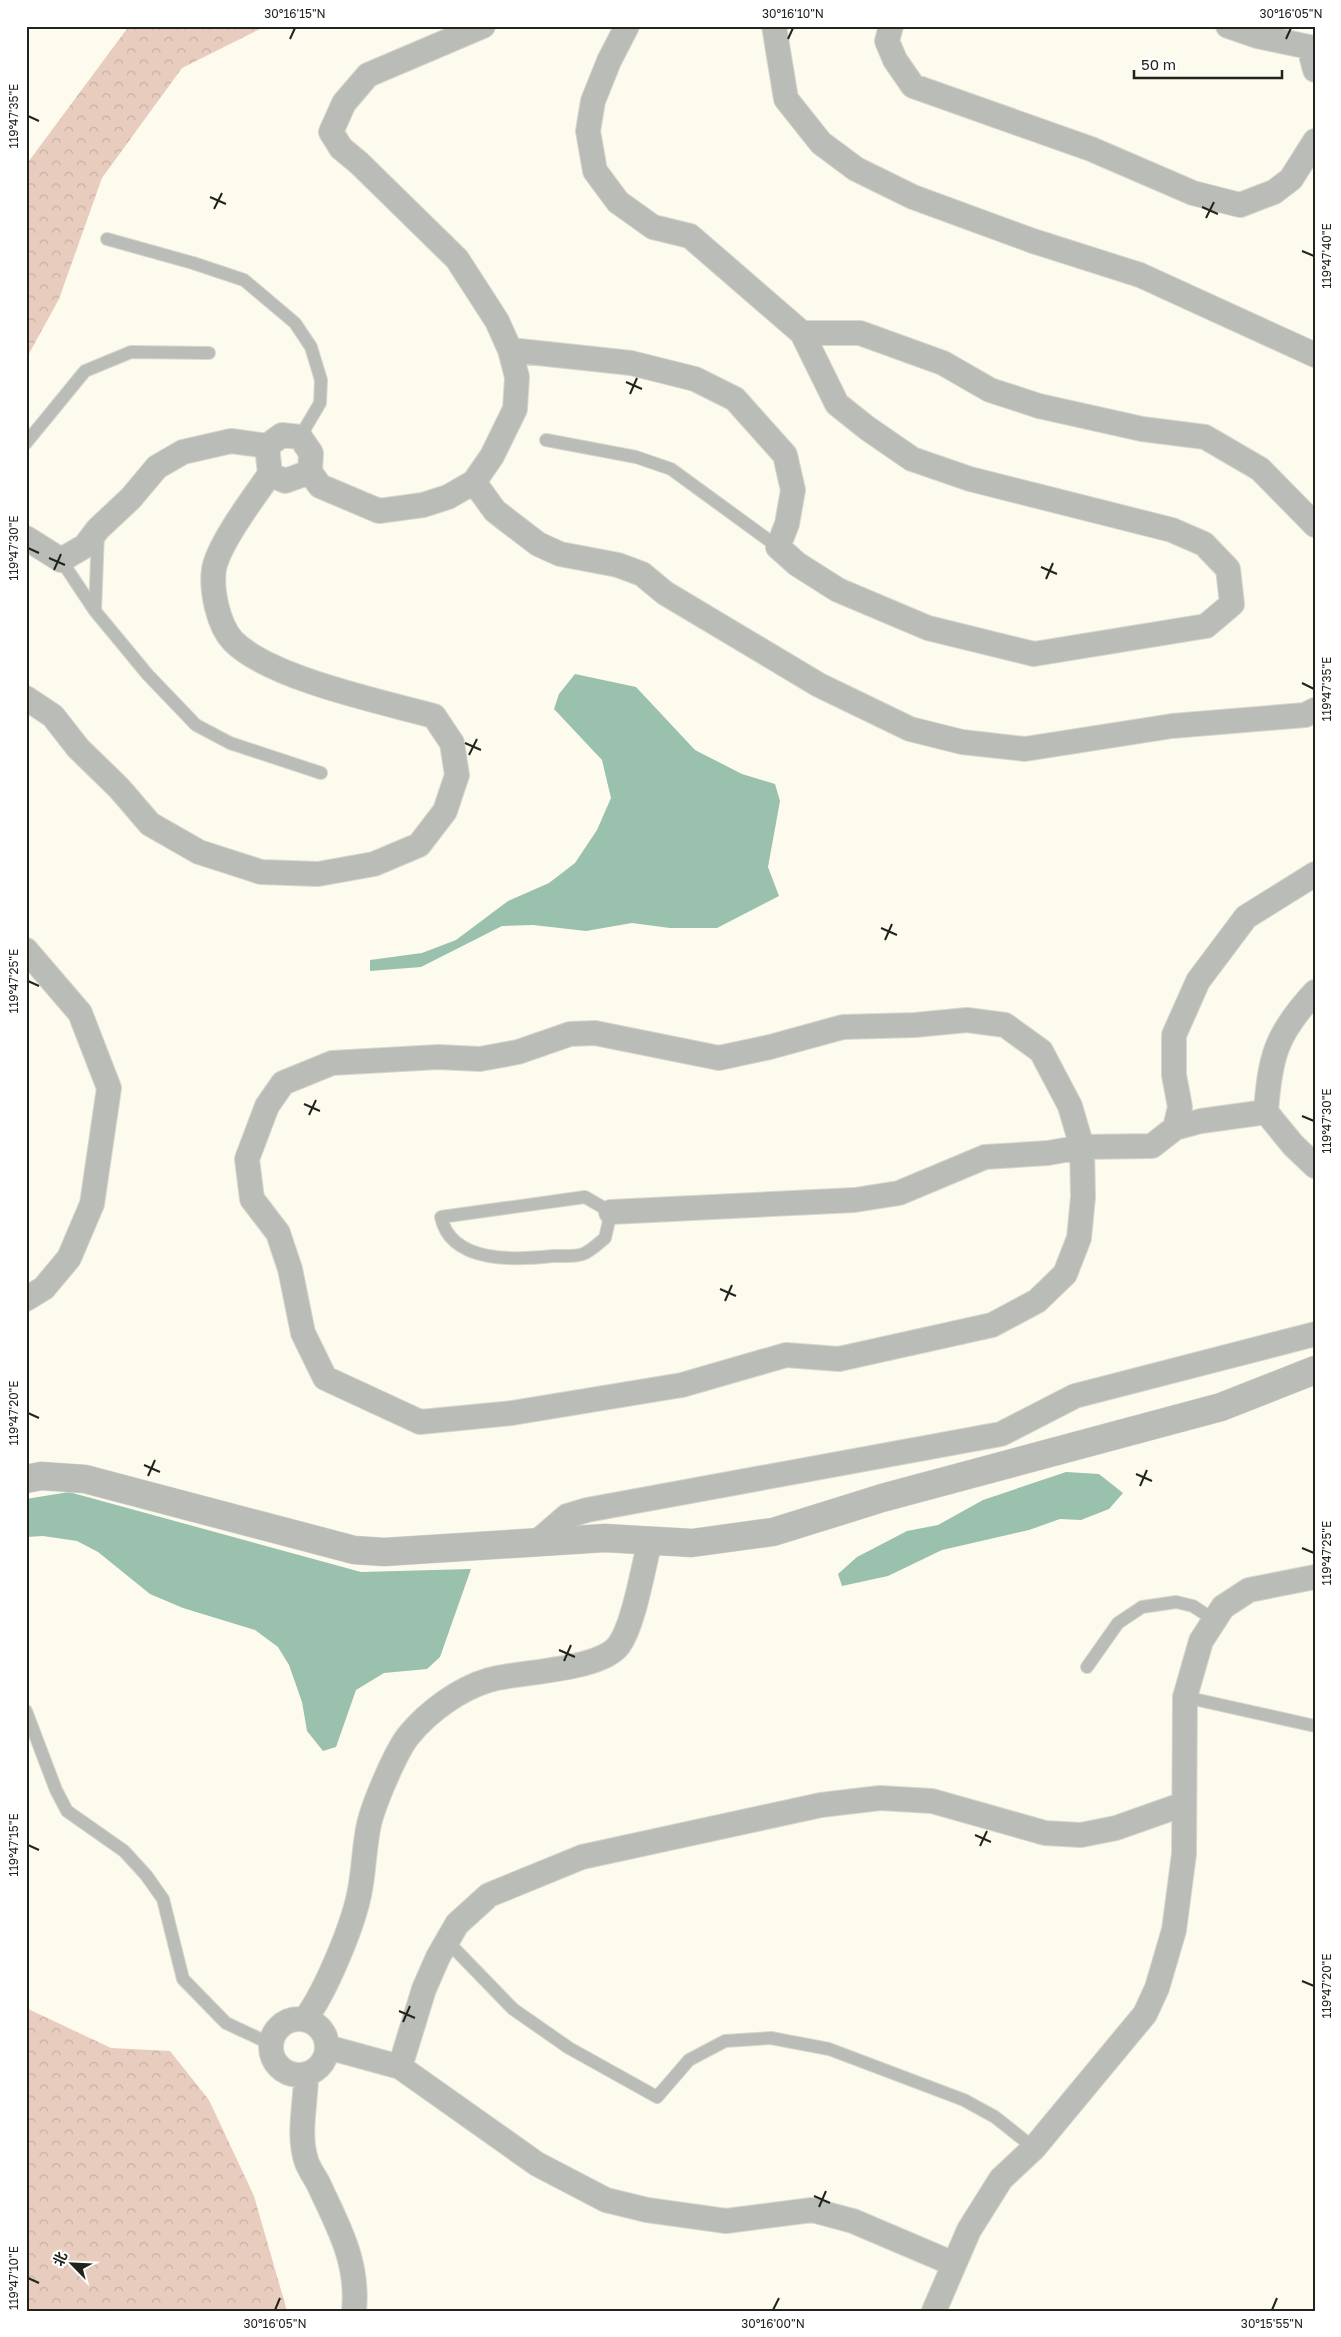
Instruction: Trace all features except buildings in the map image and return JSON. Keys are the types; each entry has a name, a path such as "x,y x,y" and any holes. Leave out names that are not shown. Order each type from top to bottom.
{"street":[{"path":"26,538 61,560 85,546 98,529 131,498 158,467 184,452 231,441 267,446 282,435 300,437 311,454 310,472 320,486 379,511 423,505 448,497 474,482 492,456 515,408 517,377 510,350 497,321 456,259 359,163 341,148 331,132 344,103 368,75 483,26"},
{"path":"510,350 631,363 695,380 736,399 785,455 793,490 787,524 778,547 797,564 838,590 919,624 1034,654 1206,626 1232,604 1228,569 1204,544 1172,530 970,479 912,459 867,428 837,404 802,334 690,236 653,227 618,202 595,171 588,131 593,101 609,61 627,26"},
{"path":"774,26 786,99 821,143 856,169 913,198 1033,241 1140,275 1315,355"},
{"path":"891,26 886,41 895,60 913,86 1091,149 1193,192 1240,205 1274,192 1291,180 1315,141"},
{"path":"1228,26 1257,36 1309,47 1315,70"},
{"path":"802,334 860,333 943,363 990,390 1040,406 1142,428 1204,437 1260,469 1315,525"},
{"path":"26,698 53,716 78,748 118,788 150,824 199,852 261,872 318,874 374,864 419,845 445,811 457,776 452,743 434,716 300,677 257,660 232,640 215,606 214,568 231,531 270,474 267,446"},
{"path":"270,474 285,481 310,472"},
{"path":"474,482 495,511 538,544 560,554 618,565 642,574 665,594 819,685 910,729 962,742 1025,749 1172,726 1305,714 1315,710"},
{"path":"1175,1128 1180,1107 1174,1075 1174,1035 1198,981 1246,917 1315,874"},
{"path":"26,950 80,1013 110,1088 92,1204 69,1258 44,1288 26,1299"},
{"path":"1315,992 1298,1011 1278,1040 1269,1076 1266,1112 1293,1145 1315,1166"},
{"path":"967,1020 1005,1025 1041,1051 1070,1106 1082,1147 1083,1197 1079,1238 1065,1274 1037,1301 992,1324 839,1359 786,1355 682,1384 512,1413 420,1422 326,1378 303,1333 290,1268 278,1233 252,1199 247,1159 267,1106 283,1083 332,1063 438,1057 480,1059 518,1052 570,1034 595,1033 719,1058 770,1047 843,1027 915,1025 967,1020"},
{"path":"610,1212 855,1200 899,1193 985,1157 1048,1153 1082,1147 1152,1146 1175,1128 1201,1121 1266,1112"},
{"path":"537,1542 567,1516 587,1510 1001,1434 1075,1396 1315,1334"},
{"path":"26,1479 41,1476 85,1479 354,1550 384,1552 605,1538 692,1543 773,1532 882,1498 1221,1407 1315,1370"},
{"path":"305,2019 316,2004 343,1941 359,1896 370,1823 394,1762 408,1736 438,1705 489,1680 592,1663 618,1646 629,1622 650,1541"},
{"path":"934,2311 969,2230 1001,2179 1034,2148 1145,2014 1153,1997 1174,1930 1184,1854 1185,1697 1201,1641 1223,1607 1249,1590 1315,1577"},
{"path":"400,2067 424,1988 457,1924 489,1895 582,1857 822,1805 880,1798 932,1801 1045,1833 1081,1835 1116,1828 1184,1804"},
{"path":"305,2019 321,2029 327,2047 321,2065 306,2075 288,2074 274,2062 270,2044 274,2035 286,2022 305,2019"},
{"path":"327,2047 400,2067 537,2164 606,2200 647,2210 726,2222 812,2210 853,2221 954,2264"},
{"path":"306,2075 306,2102 301,2137 307,2163 343,2238 354,2272 354,2311"}],"lane":[{"path":"107,239 244,280 296,323 311,347 321,380 320,402 300,437"},
{"path":"26,443 85,371 131,352 209,353"},
{"path":"546,440 636,457 671,469 778,547"},
{"path":"95,610 98,529"},
{"path":"61,560 95,610 148,675 196,725 230,744 320,773"},
{"path":"585,1197 610,1212 605,1238 583,1254 527,1259 482,1256 457,1244 444,1228 441,1217 585,1197"},
{"path":"1087,1667 1118,1623 1142,1607 1176,1602 1193,1606 1214,1620"},
{"path":"1185,1697 1315,1726"},
{"path":"26,1711 56,1790 67,1811 124,1851 146,1874 163,1899 183,1978 226,2023 270,2044"},
{"path":"447,1941 514,2010 569,2048 657,2097 689,2060 725,2041 771,2038 829,2049 964,2100 995,2117 1034,2148"}],"green space":[{"path":"129,26 266,26 182,68 102,178 59,299 26,359 26,165"},
{"path":"26,2008 111,2048 170,2051 209,2100 254,2196 287,2311 26,2311"}],"shaded area":[{"path":"575,674 636,687 695,750 742,774 775,784 780,801 768,867 779,896 717,928 670,928 632,923 586,931 533,925 502,926 421,967 370,971 370,960 422,953 456,940 508,901 549,883 575,863 597,830 611,798 602,760 554,709 559,694"},
{"path":"1066,1472 1099,1474 1123,1493 1109,1509 1081,1520 1060,1519 1029,1530 942,1550 888,1576 842,1586 838,1574 857,1557 907,1531 938,1525 983,1500"},
{"path":"69,1492 361,1572 471,1569 440,1657 427,1669 384,1673 356,1690 336,1747 323,1751 307,1731 302,1702 289,1665 278,1647 255,1630 183,1608 150,1594 98,1552 77,1541 43,1536 26,1537 26,1499"}]}
